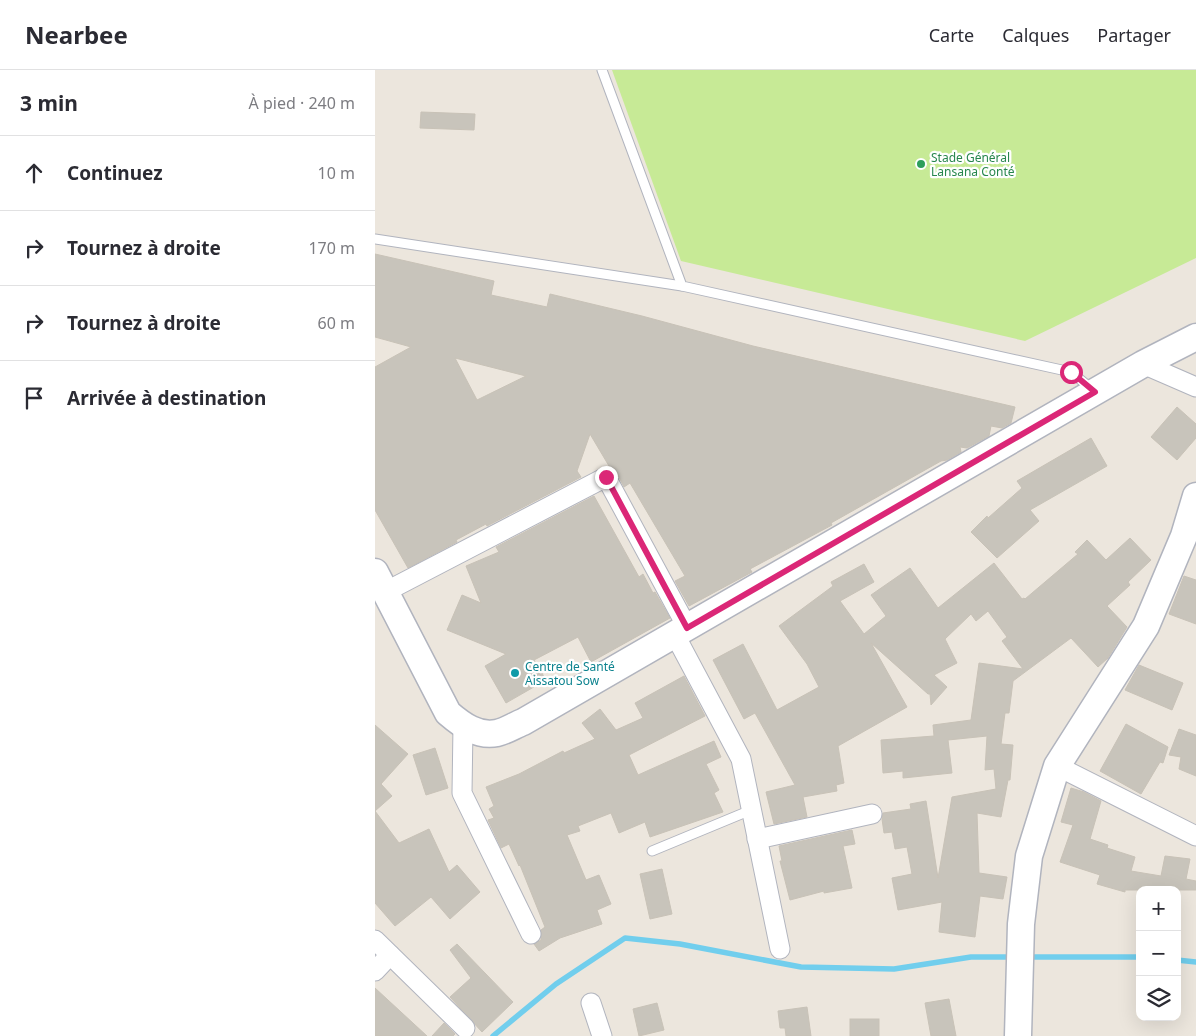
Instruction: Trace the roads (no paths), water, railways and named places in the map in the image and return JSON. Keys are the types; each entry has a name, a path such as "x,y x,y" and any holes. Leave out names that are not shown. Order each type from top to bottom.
{"street":[{"path":"780,950 741,759 681,631 606,477 380,582 447,714 463,726 478,732 497,733 523,722 681,631 1095,392 1143,364 1196,337"},
{"path":"1143,364 1196,387"},
{"path":"1018,1024 1021,924 1029,856 1057,766 1146,626 1184,536 1196,496"},
{"path":"463,726 462,793 531,934"},
{"path":"1057,766 1196,836"},
{"path":"757,839 871,814"},
{"path":"375,940 465,1028"},
{"path":"375,971 390,955"},
{"path":"591,1003 601,1036"}],"lane":[{"path":"602,70 681,286"},
{"path":"375,239 681,286 1071,372 1095,392"},
{"path":"652,851 751,810"}],"waterway":[{"path":"493,1036 556,984 625,938 680,944 801,967 894,969 971,957 1015,957"},
{"path":"1027,957 1136,957"},
{"path":"1181,960 1196,962"}],"place":[{"name":"Stade Général Lansana Conté","path":"921,164"},
{"name":"Centre de Santé Aissatou Sow","path":"515,673"}]}
